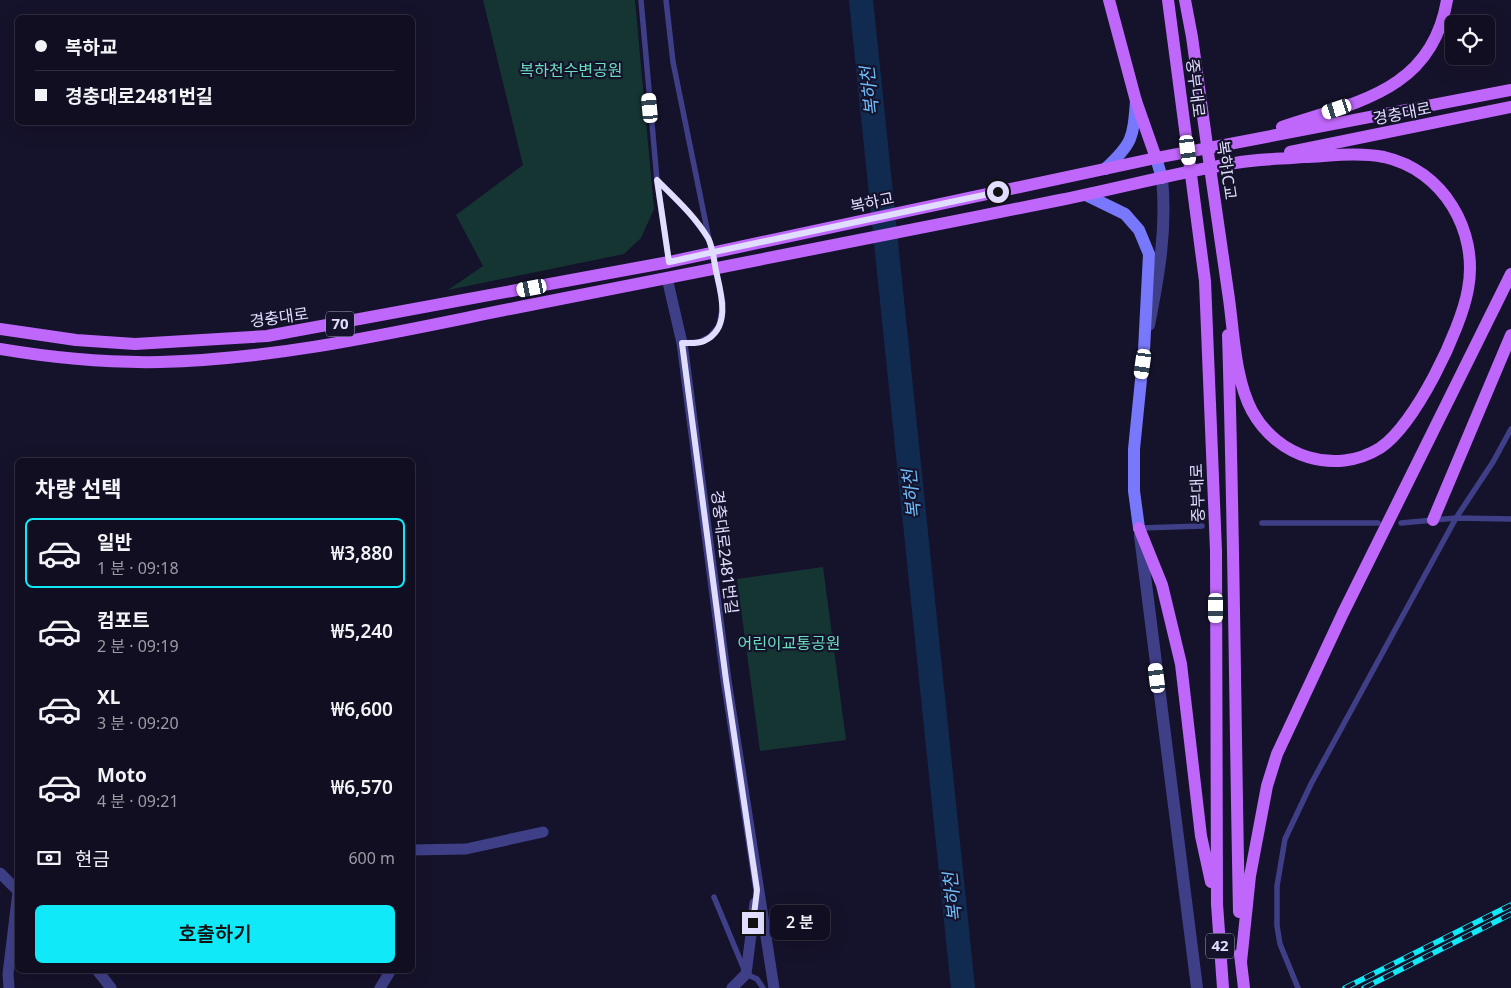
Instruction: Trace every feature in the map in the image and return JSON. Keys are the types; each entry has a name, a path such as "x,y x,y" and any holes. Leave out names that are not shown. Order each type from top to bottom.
{"main road":[{"path":"1109,0 1136,101 1162,178"},
{"name":"중부대로","path":"1168,0 1205,281 1216,551 1216,904 1223,988"},
{"name":"중부대로","path":"1185,0 1192,37"},
{"path":"1236,142 1370,98 1387,90 1421,61 1436,38 1446,0"},
{"name":"복하IC교","path":"1192,37 1226,277"},
{"path":"1236,142 1511,90"},
{"path":"1105,169 1125,150 1133,134 1136,101"},
{"name":"경충대로","path":"1241,162 1511,107"},
{"name":"복하교","path":"673,261 1236,142"},
{"path":"1082,196 1241,162 1365,154 1402,163 1434,184 1448,199 1458,214 1470,251 1468,290 1450,341 1417,404 1403,425 1378,449 1361,457 1342,461 1322,462 1306,458 1282,444 1260,424 1245,396 1238,362 1226,277"},
{"path":"1082,196 1125,214 1139,230 1149,254 1144,350 1134,448 1134,491 1139,528 1162,585 1181,664 1201,836 1216,904"},
{"name":"70","path":"672,277 1082,196"},
{"name":"경충대로","path":"0,330 66,339 136,344 267,336 673,261"},
{"path":"1240,962 1250,876 1267,786 1277,754 1339,622 1511,274"},
{"name":"경충대로","path":"0,350 75,360 123,362 160,362 259,355 333,343 672,277"},
{"name":"42","path":"1226,277 1234,549 1234,762 1240,962 1244,988"},
{"path":"1433,520 1511,335"}],"street":[{"path":"1144,350 1161,262 1164,232 1162,178"},
{"name":"경충대로2481번길","path":"672,277 726,680 757,890 774,988"},
{"path":"1139,528 1197,988"},
{"path":"415,850 466,849 543,832"},
{"path":"0,873 15,889"},
{"name":"경충대로2481번길","path":"746,974 757,890"},
{"path":"9,988 8,974 15,917"},
{"path":"98,973 111,988"},
{"path":"380,988 390,973"},
{"path":"732,988 746,974"}],"lane":[{"path":"641,0 657,180 673,261"},
{"path":"666,0 673,62 723,303 722,319 719,326 704,341 682,343"},
{"path":"657,180 690,214 709,239"},
{"path":"1298,988 1280,944 1277,926 1279,870 1285,839 1311,784 1456,518 1493,462 1511,429"},
{"path":"1400,523 1456,518 1511,520"},
{"path":"1262,523 1378,522"},
{"path":"1139,528 1202,526"},
{"path":"714,897 746,974 757,979 763,988"}],"green space":[{"name":"복하천수변공원","path":"483,0 635,0 654,209 641,238 624,254 448,290 483,266 456,215 523,165"},
{"name":"어린이교통공원","path":"823,567 846,740 760,751 737,579"}],"waterway":[{"name":"복하천","path":"861,0 963,988"}],"railway":[{"path":"1345,988 1511,905"},
{"path":"1364,988 1511,914"}],"route":[{"path":"753,923 757,890 726,680 682,343 704,341 709,337 719,326 722,319 723,303 712,255 709,239 690,214 657,180 669,262 676,260 695,256 714,252 998,192"}]}
